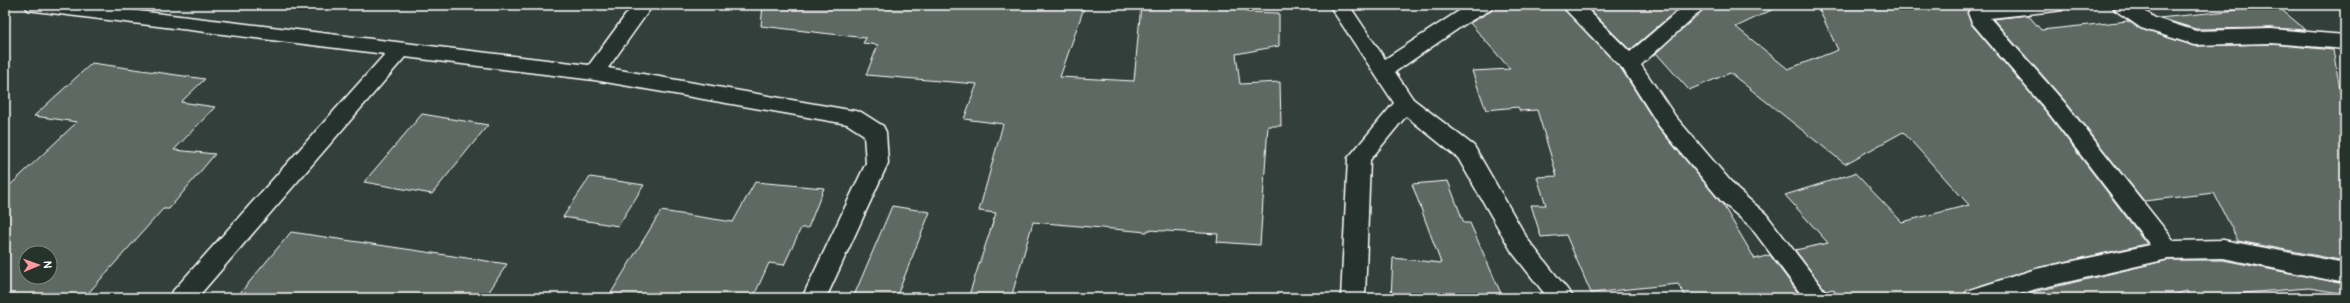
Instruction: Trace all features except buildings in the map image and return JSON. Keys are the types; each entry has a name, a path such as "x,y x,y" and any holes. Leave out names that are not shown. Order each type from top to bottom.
{"street":[{"path":"35,5 594,73 853,117 875,132 876,163 814,298"},
{"path":"594,73 642,5"},
{"path":"1340,5 1405,104 1466,152 1520,246 1562,298"},
{"path":"1384,70 1458,19 1482,5"},
{"path":"1571,5 1630,64 1668,121 1730,196 1758,220 1818,298"},
{"path":"1630,64 1698,5"},
{"path":"2056,5 1978,13 1979,18 2056,106 2168,250"},
{"path":"2122,5 2148,23 2195,38 2271,36 2345,42"},
{"path":"182,298 400,50"},
{"path":"1353,298 1359,158 1405,104"},
{"path":"1976,298 2036,279 2168,250 2224,250 2345,273"}]}
